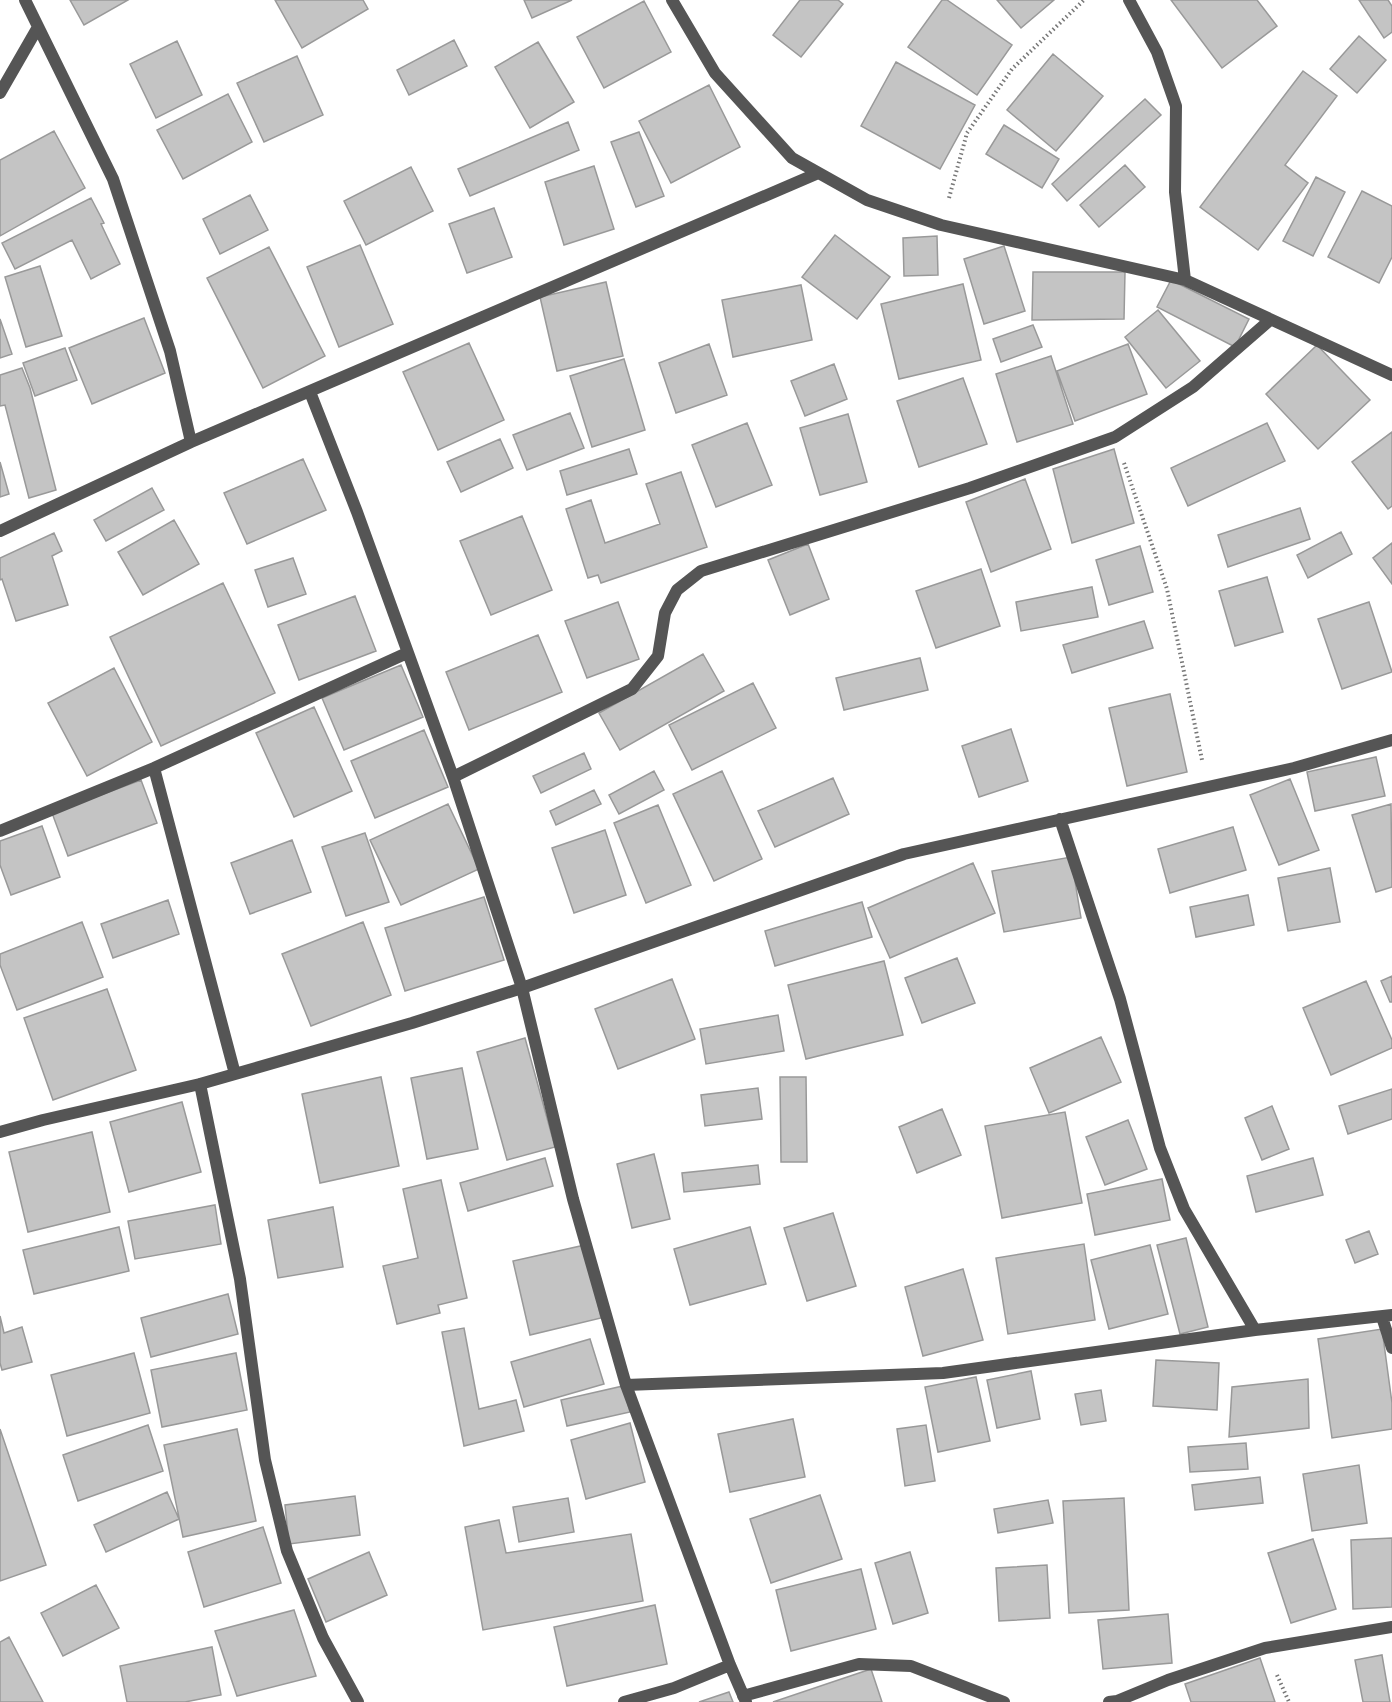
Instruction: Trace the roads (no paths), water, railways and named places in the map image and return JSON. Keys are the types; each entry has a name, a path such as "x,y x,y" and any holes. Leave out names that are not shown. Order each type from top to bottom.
{"street":[{"path":"25,0 112,179 170,351 192,442"},
{"path":"672,0 715,73 792,158 816,174 867,200 941,225 1185,280 1392,375"},
{"path":"1129,0 1157,52 1176,106 1175,192 1185,280"},
{"path":"0,93 38,27"},
{"path":"0,531 192,442 816,174"},
{"path":"453,777 632,689 658,656 665,613 677,590 700,571 970,488 1115,437 1193,387 1270,320"},
{"path":"310,392 357,512 453,777 522,988 573,1199 626,1385 744,1699 860,1664 911,1666 1004,1702"},
{"path":"0,831 154,768 407,653"},
{"path":"0,1132 200,1084 412,1023 522,988 904,854 1294,768 1392,740"},
{"path":"154,768 235,1074"},
{"path":"1060,819 1120,999 1160,1149 1184,1209 1255,1330"},
{"path":"200,1084 240,1279 265,1460 287,1551 323,1638 358,1702"},
{"path":"626,1385 943,1373 1255,1330 1387,1316 1392,1348"},
{"path":"1109,1702 1265,1648 1392,1627"},
{"path":"624,1702 674,1688 730,1665"}]}
